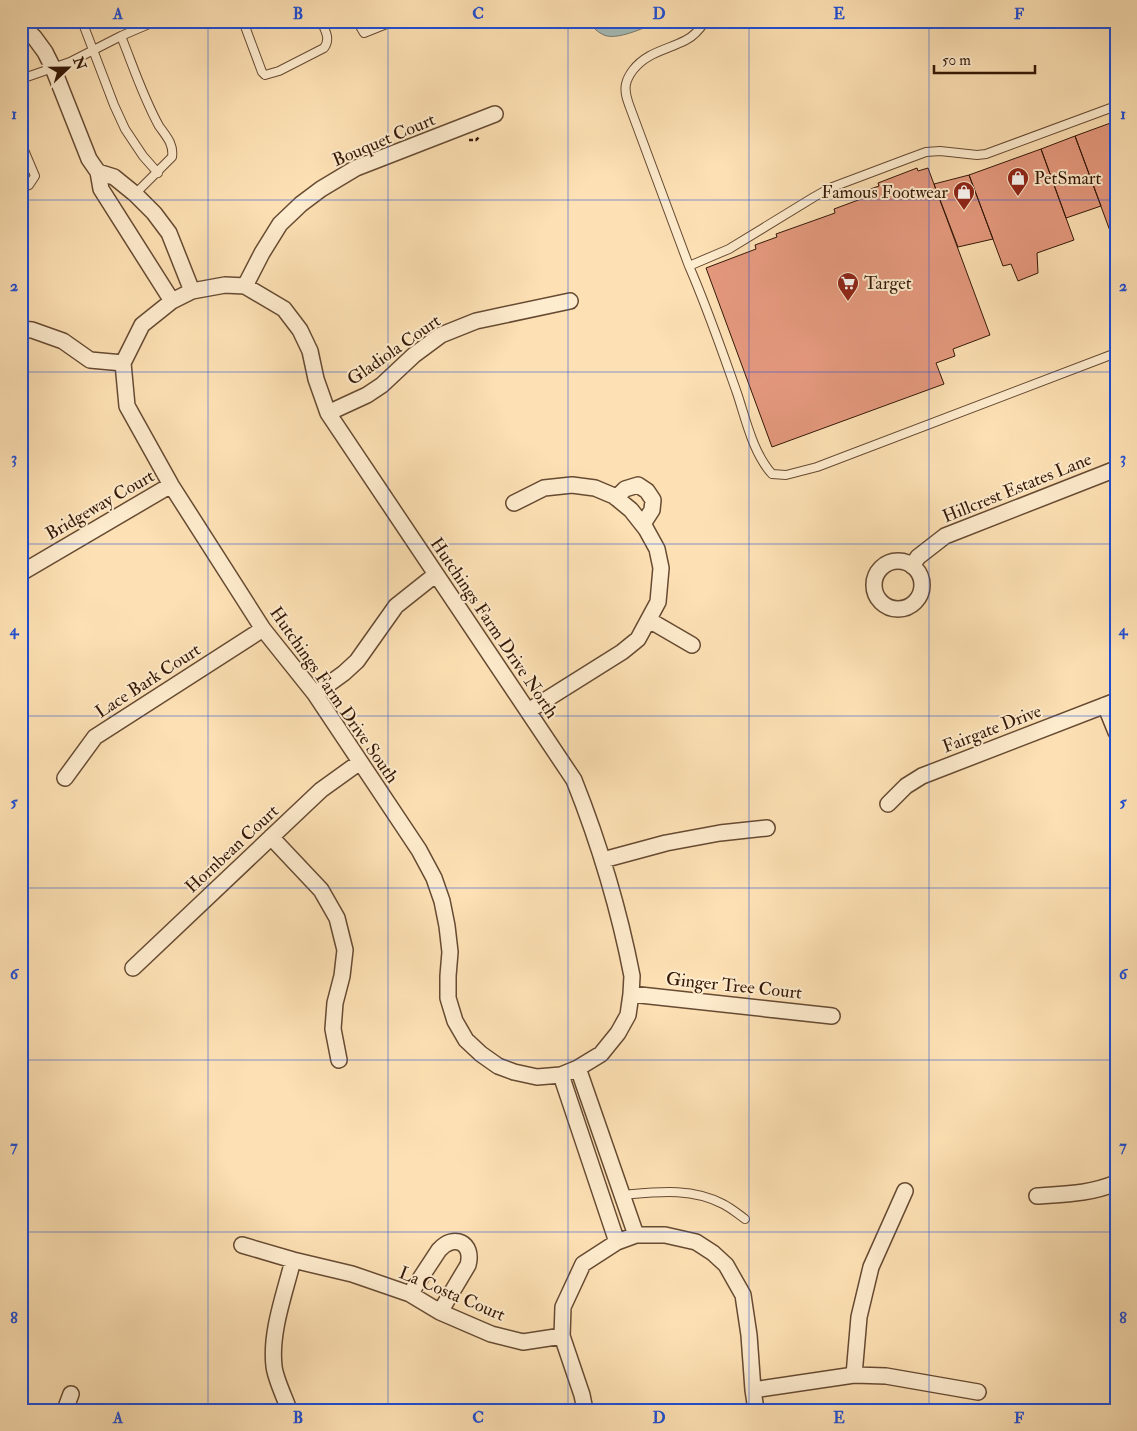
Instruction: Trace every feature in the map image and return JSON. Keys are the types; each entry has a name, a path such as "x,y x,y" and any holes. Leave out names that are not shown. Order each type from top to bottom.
{"street":[{"path":"21,24 45,52 53,68 89,159 98,172 101,189 172,302"},
{"name":"Bouquet Court","path":"245,286 280,224 301,204 321,189 356,168 495,114"},
{"path":"98,172 114,178 135,194 154,213 169,233 192,291"},
{"path":"21,329 32,330 63,342 90,360 123,363 142,325 172,302 192,291 225,285 245,286"},
{"name":"Hutchings Farm Drive North","path":"245,286 284,309 300,330 310,351 316,379 328,413 574,780 589,817 603,860 629,958 632,994 628,1015 618,1033 601,1054 578,1068 561,1074"},
{"name":"Gladiola Court","path":"328,413 367,395 382,385 414,355 441,335 476,321 570,302"},
{"name":"Hutchings Farm Drive South","path":"123,363 127,406 171,485 264,629 315,694 419,850 434,878 442,901 447,926 450,952 448,998 455,1021 466,1040 498,1066 514,1072 537,1077 561,1074"},
{"name":"Hillcrest Estates Lane","path":"912,566 918,557 945,536 1116,470"},
{"name":"Bridgeway Court","path":"21,573 171,485"},
{"path":"514,503 544,488 572,485 595,488 616,498 631,510 643,524 657,549 661,568 658,602 638,639 622,652 528,711"},
{"path":"616,498 625,489 638,485 647,491 653,500 652,510 643,524"},
{"path":"315,694 358,661 396,606 435,575"},
{"path":"649,620 692,644"},
{"name":"Lace Bark Court","path":"65,778 94,737 264,629"},
{"path":"1111,703 1116,732"},
{"name":"Fairgate Drive","path":"888,804 906,786 922,776 1111,703"},
{"name":"Hornbean Court","path":"133,968 321,790 360,762"},
{"path":"603,860 666,843 720,833 766,828"},
{"path":"271,838 321,890 337,918 345,950 342,976 335,1003 333,1029 339,1060"},
{"name":"Ginger Tree Court","path":"632,994 832,1016"},
{"path":"578,1068 636,1235"},
{"path":"561,1074 618,1242"},
{"path":"1036,1196 1079,1194 1116,1183"},
{"path":"854,1375 859,1317 871,1267 905,1191"},
{"path":"585,1410 582,1395 562,1336 563,1307 583,1264 618,1242 636,1235 665,1234 696,1242 713,1253 726,1266 743,1295 756,1410"},
{"path":"410,1294 444,1244 451,1241 459,1241 469,1251 470,1258 468,1265 440,1312"},
{"name":"La Costa Court","path":"242,1245 293,1260 352,1274 410,1294 440,1312 491,1334 523,1342 562,1336"},
{"path":"290,1410 274,1368 274,1347 276,1326 293,1260"},
{"path":"753,1390 854,1375 886,1376 978,1392"},
{"path":"66,1410 71,1394"}],"lane":[{"path":"82,21 125,129 143,156 158,173"},
{"path":"21,79 70,62 121,36 156,21"},
{"path":"243,21 262,72 265,75 280,71 324,48 328,40 321,21"},
{"path":"358,21 364,33 394,21"},
{"path":"705,21 699,30 686,40 659,50 637,65 626,84 626,98 755,444 765,466 772,474 786,475 823,464 1116,353"},
{"path":"121,36 147,104 169,140 173,151 172,157 158,173 135,194"},
{"path":"689,266 729,249 830,188 907,159 926,152 940,151 978,155 986,154 1116,106"},
{"path":"21,143 34,176 30,185 21,188"},
{"path":"622,1195 683,1191 723,1204 746,1219"}],"path":[{"path":"462,143 476,140 479,137"}],"water":[{"path":"589,21 659,21 633,32 619,36 607,36 594,28"}],"building":[{"path":"1116,121 1116,238 1113,239 1075,136"},
{"path":"1075,136 1101,206 1066,218 1041,149"},
{"name":"PetSmart","path":"1041,149 1074,240 1037,253 1038,273 1018,281 1011,264 1003,266 969,175"},
{"name":"Target","path":"917,168 918,171 928,168 990,335 953,349 955,356 936,363 944,384 772,447 706,268 756,249 755,245 777,237 776,234 835,213 834,209 861,199 859,193 879,186 878,183"},
{"name":"Famous Footwear","path":"969,175 993,239 958,247 934,184"}],"place":[{"name":"PetSmart","path":"1018,197"},
{"name":"Famous Footwear","path":"964,211"},
{"name":"Target","path":"848,302"}]}
